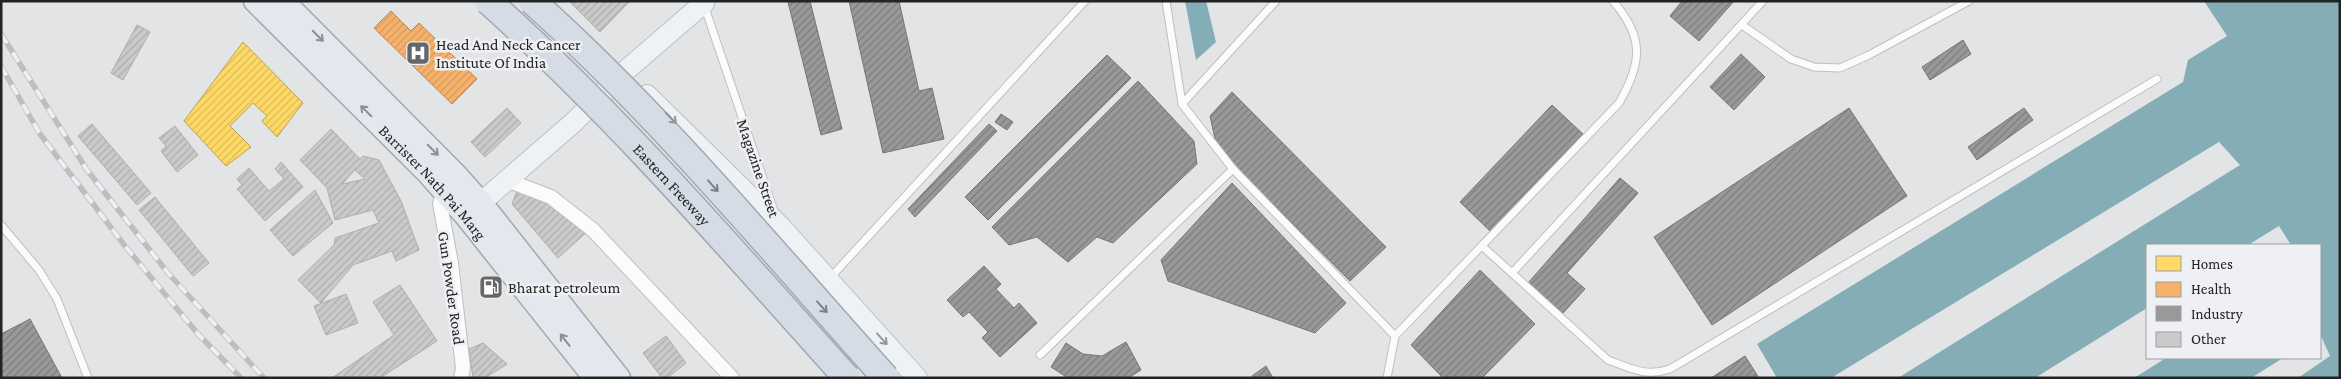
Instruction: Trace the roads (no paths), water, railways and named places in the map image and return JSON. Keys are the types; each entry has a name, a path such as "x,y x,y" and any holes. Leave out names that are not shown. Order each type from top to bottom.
{"highway":[{"name":"Eastern Freeway","path":"488,1 551,57 639,147 847,378"},
{"name":"Eastern Freeway","path":"532,1 571,36 660,127 886,378"}],"main road":[{"name":"Barrister Nath Pai Marg","path":"255,1 449,182"},
{"name":"Barrister Nath Pai Marg","path":"283,1 474,210 618,378"},
{"name":"Barrister Nath Pai Marg","path":"474,210 595,378"}],"street":[{"path":"474,1 586,110 682,210 830,378"},
{"path":"550,1 778,225"},
{"path":"474,210 586,110 624,72 704,2"},
{"path":"509,180 550,197 593,230 732,378"},
{"name":"Gun Powder Road","path":"449,182 440,204 451,263 463,368 461,378"},
{"name":"Magazine Street","path":"778,225 917,378"}],"lane":[{"path":"828,280 1085,1"},
{"path":"1166,1 1182,104 1233,169 1395,336"},
{"path":"1182,104 1276,1"},
{"path":"1387,378 1395,336 1619,103 1634,78 1638,50 1627,18 1613,1"},
{"path":"1512,273 1763,1"},
{"path":"1742,24 1791,59 1814,67 1840,68 1969,1"},
{"name":"Magazine Street","path":"704,2 778,225"},
{"path":"1482,246 1608,360 1634,370 1655,374 1679,364 2157,78"},
{"path":"1040,355 1233,169"},
{"path":"1,225 38,270 57,299 88,378"}],"water":[{"path":"1185,1 1206,1 1216,42 1196,60"},
{"path":"2204,1 2340,1 2340,378 2298,378 2330,356 2321,336 2321,244 2290,244 2279,226 2250,244 2146,244 2146,309 2035,378 1898,378 2240,165 2219,142 1831,378 1777,378 1757,344 2183,82 2188,60 2227,36"},
{"path":"2164,359 2281,359 2251,378 2134,378"}],"railway":[{"path":"1,34 87,170 168,273 264,378"},
{"path":"1,66 40,134 125,246 198,334 241,378"}],"place":[{"name":"Head And Neck Cancer Institute Of India","path":"418,53"},
{"name":"Bharat petroleum","path":"491,287"}]}
